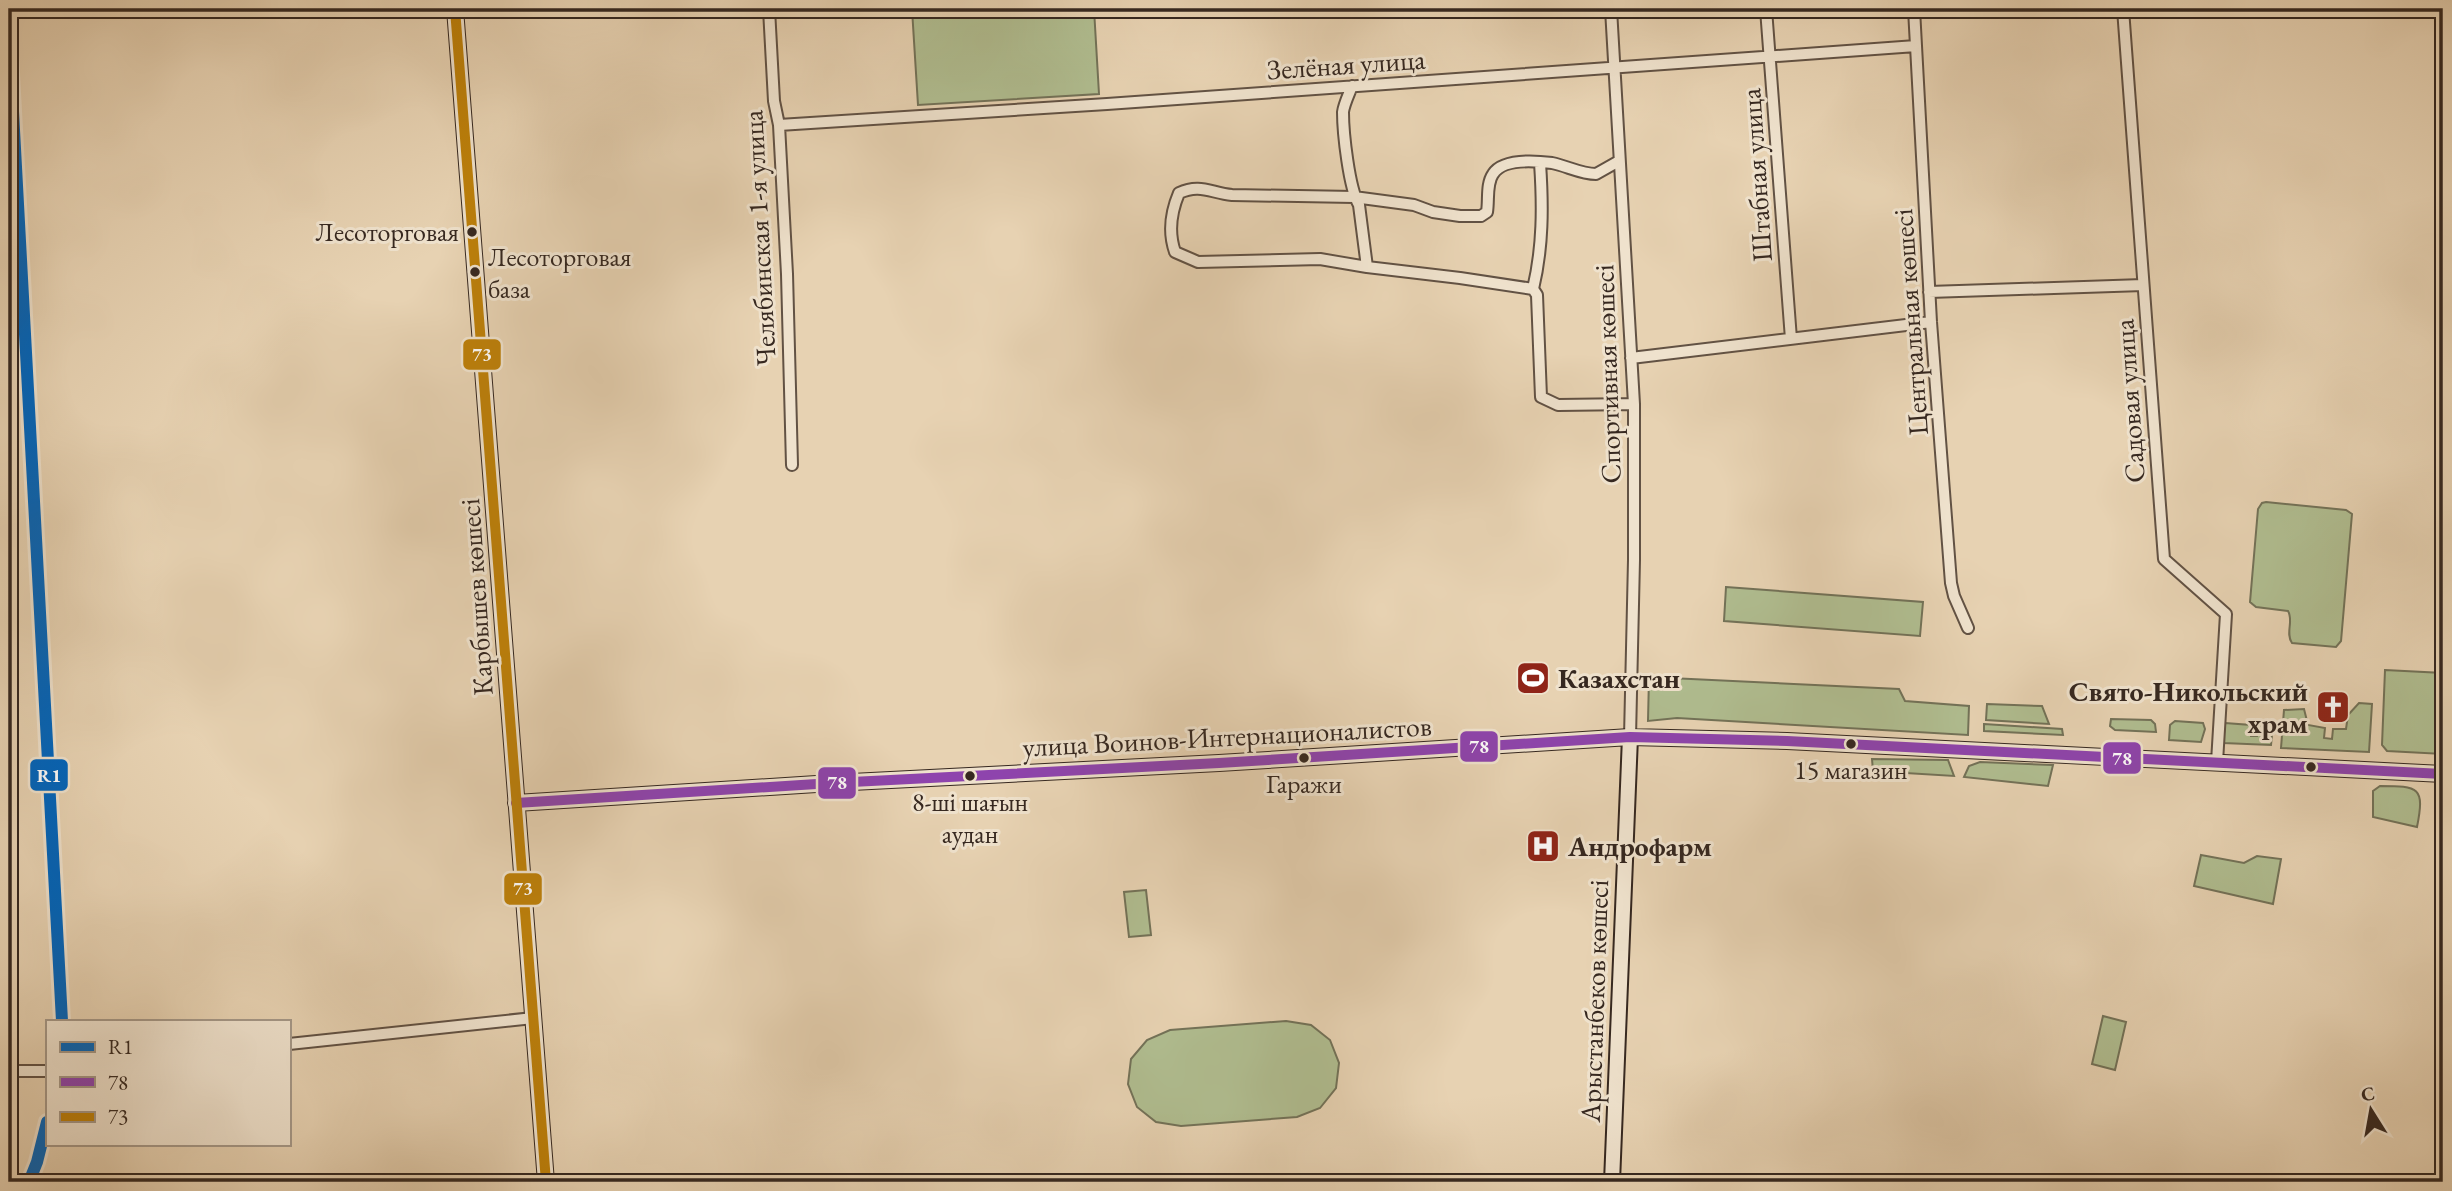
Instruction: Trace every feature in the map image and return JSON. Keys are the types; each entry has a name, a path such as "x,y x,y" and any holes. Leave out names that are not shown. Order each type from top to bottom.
{"street":[{"name":"Карбышев көшесі","path":"455,9 546,1182"},
{"name":"Челябинская 1-я улица","path":"769,9 774,101 779,125 792,465"},
{"name":"Спортивная көшесі","path":"1611,9 1634,404 1630,737"},
{"name":"Штабная улица","path":"1766,9 1791,339"},
{"name":"Центральная көшесі","path":"1914,9 1929,292 1951,583 1968,628"},
{"name":"Садовая улица","path":"2123,9 2164,559 2226,614 2217,762"},
{"name":"Зелёная улица","path":"779,125 1916,46"},
{"path":"1352,86 1343,110 1354,197 1359,205 1367,267"},
{"path":"1619,160 1596,174 1541,163 1519,162 1499,167 1489,185 1487,212 1481,216 1433,212 1414,205 1354,197 1232,195 1219,194 1204,188 1191,188 1179,193 1171,222 1171,239 1175,252 1198,262 1320,259 1533,289 1537,295 1541,397 1558,405 1634,404"},
{"path":"1533,289 1540,262 1543,214 1541,163"},
{"path":"1929,292 2143,285"},
{"path":"1631,358 1931,322"},
{"name":"улица Воинов-Интернационалистов","path":"516,803 1630,737 1787,741 2443,774"},
{"name":"Арыстанбеков көшесі","path":"1612,1182 1630,737"},
{"path":"290,1044 533,1018"},
{"path":"9,1071 46,1071"}],"green space":[{"path":"912,9 1094,9 1099,94 918,105"},
{"path":"2266,502 2346,510 2352,514 2341,641 2336,647 2292,643 2288,611 2256,607 2250,602 2258,509"},
{"path":"1726,587 1923,602 1920,636 1724,621"},
{"path":"2385,670 2443,673 2443,754 2387,751 2382,745"},
{"path":"1649,677 1899,689 1905,701 1969,706 1968,735 1677,718 1648,721"},
{"path":"2359,703 2372,704 2369,752 2281,748 2284,710 2304,709 2308,725 2325,728 2324,738 2332,739 2333,729 2346,729 2348,715"},
{"path":"1987,704 2042,706 2049,724 1986,720"},
{"path":"2111,719 2151,720 2155,724 2156,732 2115,730 2110,726"},
{"path":"2175,721 2203,723 2205,729 2201,742 2169,740 2170,725"},
{"path":"2225,723 2251,725 2251,736 2257,736 2258,725 2273,725 2271,745 2223,743 2218,734 2224,734"},
{"path":"1984,724 2062,729 2063,735 1984,731"},
{"path":"1872,759 1948,760 1954,776 1873,771"},
{"path":"1980,762 2053,765 2048,786 1964,777 1969,766"},
{"path":"2380,786 2411,788 2416,792 2420,804 2417,827 2373,817 2373,791"},
{"path":"2201,855 2244,863 2257,856 2281,859 2273,904 2194,886"},
{"path":"1146,890 1151,935 1129,937 1124,892"},
{"path":"2103,1016 2126,1022 2115,1070 2092,1064"},
{"path":"1286,1021 1311,1025 1330,1040 1339,1063 1336,1088 1320,1108 1297,1117 1181,1126 1156,1122 1137,1107 1128,1084 1131,1059 1147,1040 1170,1030"}],"transit line":[{"name":"73","path":"455,9 546,1182"},
{"name":"R1","path":"9,37 62,1020"},
{"name":"78","path":"516,803 1630,737 1787,741 2443,774"},
{"name":"R1","path":"29,1182 46,1126"}],"place":[{"name":"Лесоторговая","path":"472,232"},
{"name":"Лесоторговая база","path":"475,272"},
{"name":"Казахстан","path":"1533,678"},
{"name":"Свято-Никольский храм","path":"2333,707"},
{"name":"15 магазин","path":"1851,744"},
{"name":"Гаражи","path":"1304,758"},
{"name":"8-ші шағын аудан","path":"970,776"},
{"name":"Андрофарм","path":"1543,846"}]}
